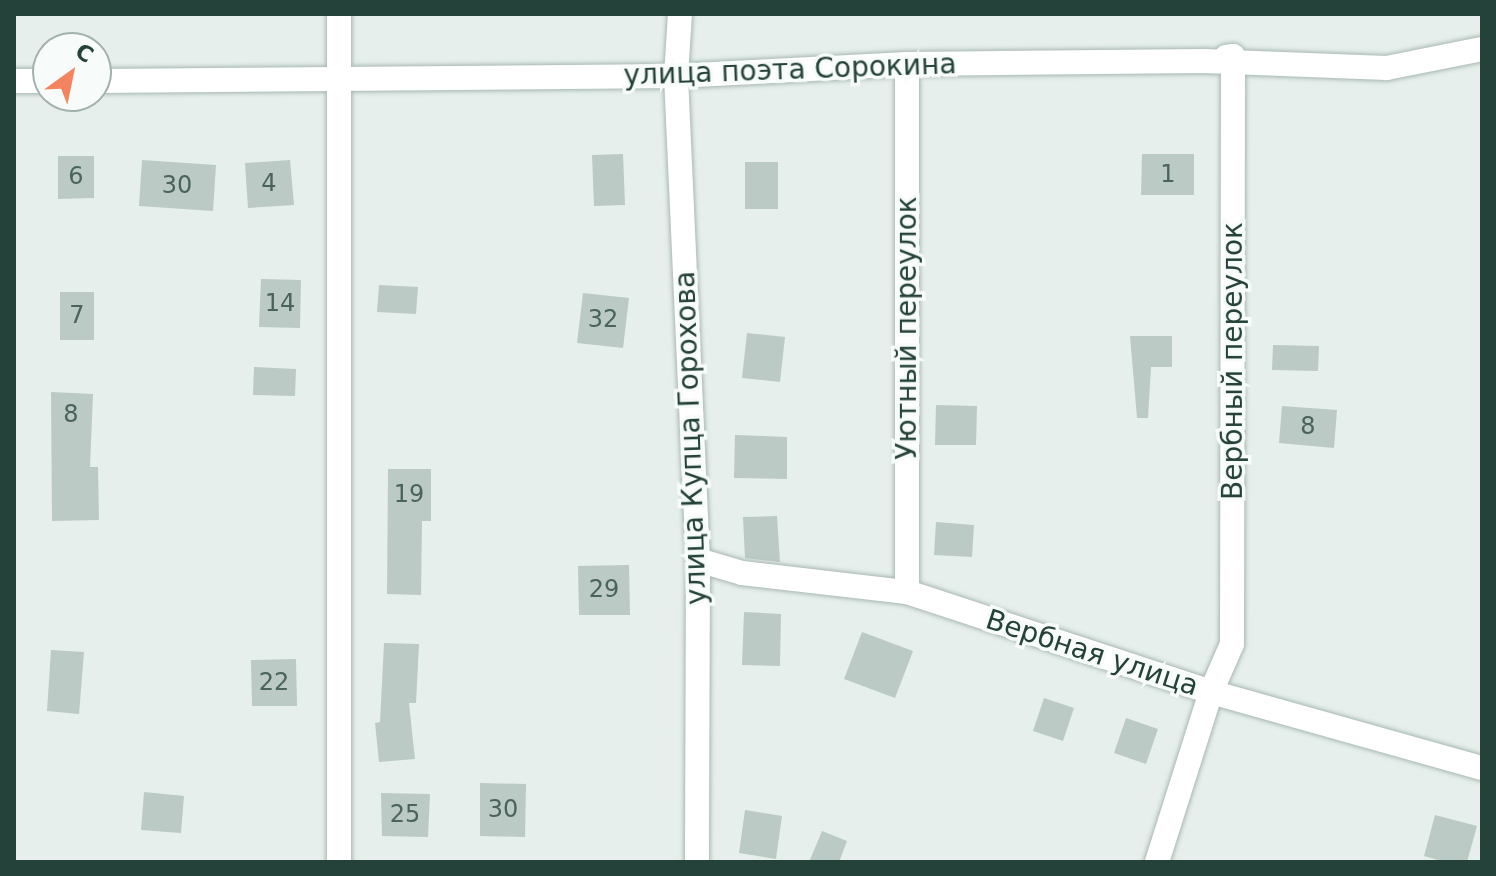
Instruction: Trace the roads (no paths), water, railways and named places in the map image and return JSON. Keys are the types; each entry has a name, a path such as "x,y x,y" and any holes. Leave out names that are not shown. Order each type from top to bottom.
{"street":[{"path":"339,14 339,862"},
{"name":"улица Купца Горохова","path":"680,14 676,76 698,560 697,862"},
{"name":"улица поэта Сорокина","path":"112,81 676,76 907,64 1204,61 1387,68 1482,49"},
{"name":"Вербный переулок","path":"1204,61 1233,56 1232,644 1211,692"},
{"name":"Уютный переулок","path":"907,64 907,592"},
{"name":"Вербная улица","path":"698,560 742,573 907,592 1211,692 1482,768"},
{"path":"1157,862 1211,692"}]}
